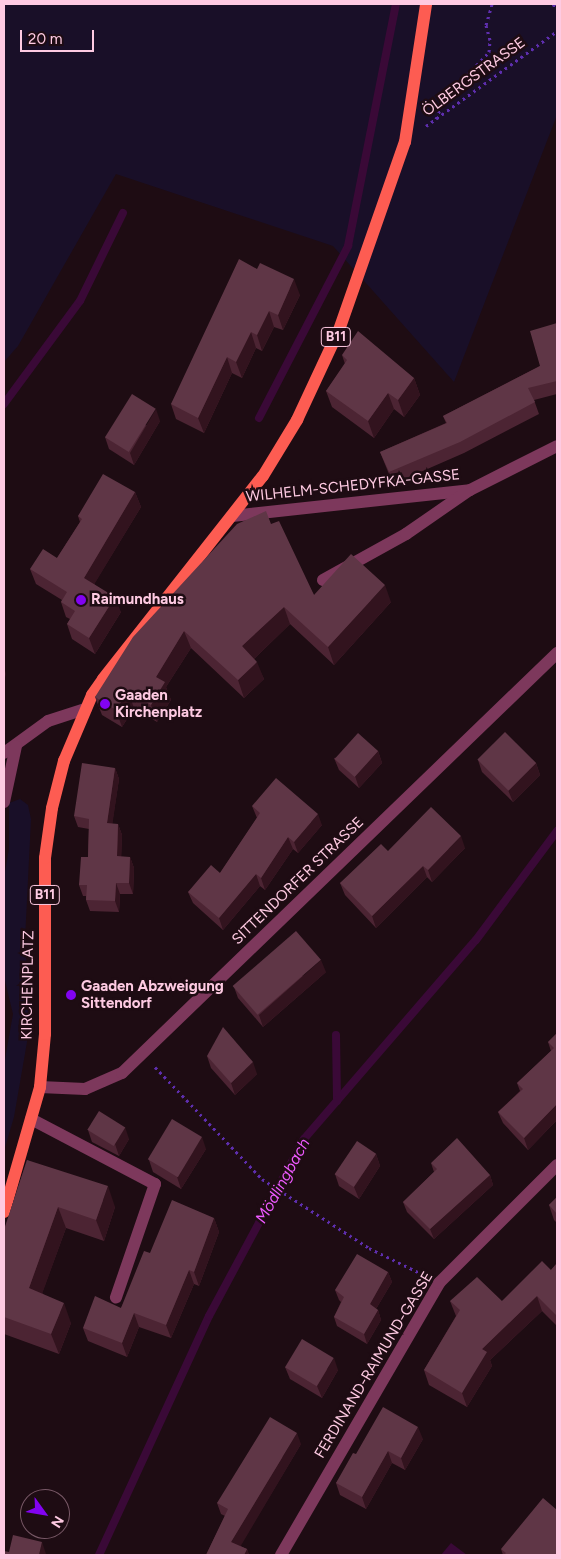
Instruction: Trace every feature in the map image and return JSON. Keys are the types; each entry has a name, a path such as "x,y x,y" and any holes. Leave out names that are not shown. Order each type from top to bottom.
{"main road":[{"name":"B11","path":"86,709 122,651 263,476 297,420 335,338 405,142 426,4"},
{"name":"KIRCHENPLATZ","path":"40,1087 45,1034 45,858 52,808 64,761 86,709"},
{"name":"B11","path":"4,1212 6,1198 40,1087"}],"street":[{"name":"WILHELM-SCHEDYFKA-GASSE","path":"232,516 470,490 557,446"},
{"path":"323,580 406,534 470,490"},
{"name":"SITTENDORFER STRASSE","path":"40,1087 85,1089 122,1074 557,653"},
{"path":"4,753 48,722 86,709"},
{"path":"4,802 6,781 16,746"},
{"path":"31,1118 155,1184 116,1297"},
{"name":"FERDINAND-RAIMUND-GASSE","path":"281,1555 439,1283 557,1165"}],"path":[{"path":"436,120 445,98 489,52 490,40 486,25 492,4"},
{"path":"553,4 557,9"},
{"name":"ÖLBERGSTRASSE","path":"405,142 557,31"},
{"path":"143,1054 262,1179 370,1248 439,1283"}],"shaded area":[{"path":"4,4 557,4 557,115 454,382 333,246 116,174 18,346 4,362"},
{"path":"20,799 28,805 31,819 25,940 29,1001 27,1042 14,1117 4,1151 4,1065 13,1014 4,977 4,877 9,849 9,803"},
{"path":"451,1543 467,1555 441,1555"}],"building":[{"path":"239,259 257,269 260,263 294,279 278,315 269,311 257,335 251,332 236,362 227,357 198,418 171,404"},
{"path":"557,323 557,381 528,388 535,402 460,442 389,472 380,452 447,423 443,416 540,366 530,331"},
{"path":"358,331 414,378 398,400 388,393 368,421 326,391 347,360 342,355"},
{"path":"132,394 156,409 129,452 105,437"},
{"path":"103,474 135,492 84,578 115,597 89,638 67,624 75,611 61,602 67,592 30,569 43,549 57,558 82,519 78,516"},
{"path":"266,511 271,524 279,521 314,595 351,554 385,585 328,647 284,607 242,646 257,662 238,680 184,631 156,677 165,682 151,705 128,691 116,710 95,697 133,637 237,524"},
{"path":"505,732 536,763 509,791 477,760"},
{"path":"358,733 378,751 355,777 335,759"},
{"path":"82,763 115,768 107,823 118,824 117,856 130,857 129,883 116,883 115,901 86,900 87,885 79,885 81,857 88,857 89,819 74,816"},
{"path":"276,778 318,814 294,842 288,837 261,878 256,874 219,918 188,892 211,865 220,873 260,813 252,806"},
{"path":"431,807 461,836 428,870 423,866 372,916 340,883 381,844 388,851"},
{"path":"296,931 321,960 258,1015 233,986"},
{"path":"223,1027 253,1062 231,1083 207,1056"},
{"path":"557,1033 557,1104 524,1138 498,1112 523,1089 517,1083 554,1048 548,1042"},
{"path":"99,1111 125,1127 114,1146 87,1130"},
{"path":"172,1119 202,1137 178,1177 148,1159"},
{"path":"457,1138 490,1175 430,1229 403,1202 437,1169 431,1163"},
{"path":"357,1141 376,1154 354,1187 335,1174"},
{"path":"27,1160 108,1186 96,1220 58,1207 29,1288 64,1303 51,1334 4,1317 4,1230"},
{"path":"557,1197 557,1214 549,1205"},
{"path":"172,1200 214,1218 194,1272 189,1270 166,1325 134,1313 122,1343 83,1328 95,1296 121,1308 144,1251 150,1253"},
{"path":"357,1254 388,1272 370,1304 378,1310 364,1334 334,1317 344,1297 335,1290"},
{"path":"542,1261 551,1270 557,1263 557,1316 537,1296 482,1349 487,1352 462,1393 424,1370 460,1310 450,1301 477,1277 502,1301"},
{"path":"302,1339 334,1358 317,1386 285,1367"},
{"path":"383,1407 418,1427 401,1458 388,1451 362,1497 336,1483 353,1453 356,1454"},
{"path":"270,1417 297,1433 231,1542 247,1549 244,1555 206,1555 228,1509 217,1503"},
{"path":"543,1498 557,1510 556,1555 504,1555 506,1553 501,1549"},
{"path":"13,1535 20,1537 20,1539 42,1542 39,1555 4,1555 4,1551 9,1552"}],"waterway":[{"path":"259,418 348,246 396,4"},
{"path":"4,404 80,301 123,213"},
{"name":"Mödlingbach","path":"99,1555 209,1316 304,1139 476,940 557,831"},
{"path":"336,1035 337,1101"}],"place":[{"name":"Raimundhaus","path":"81,600"},
{"name":"Gaaden Kirchenplatz","path":"105,704"},
{"name":"Gaaden Abzweigung Sittendorf","path":"71,995"}]}
